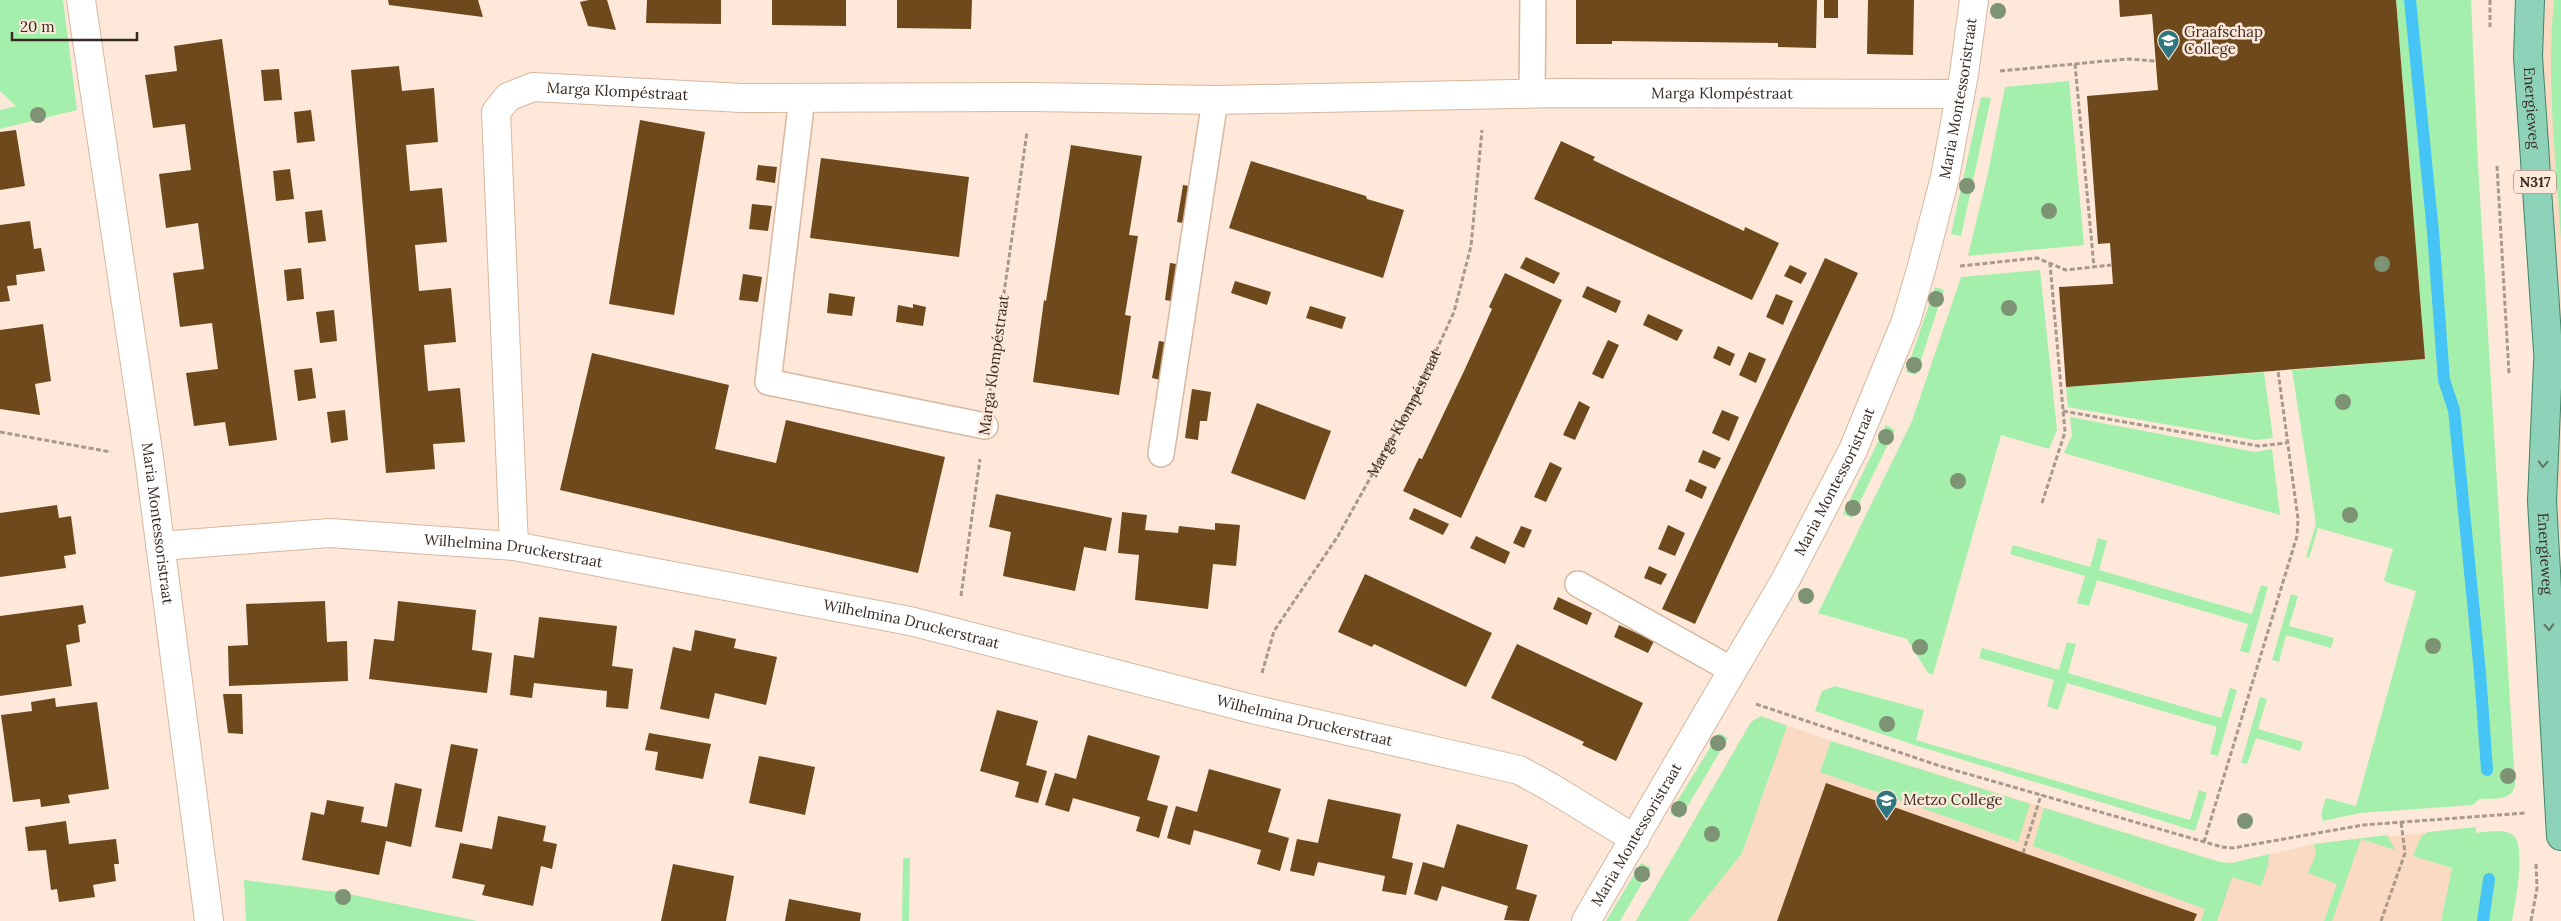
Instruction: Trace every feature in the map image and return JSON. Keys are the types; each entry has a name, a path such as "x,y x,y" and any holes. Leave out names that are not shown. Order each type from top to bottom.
{"main road":[{"name":"Energieweg","path":"2530,0 2528,57 2548,363 2561,449"},
{"name":"Energieweg","path":"2548,363 2542,501 2561,836"}],"street":[{"name":"Maria Montessoristraat","path":"81,0 149,458 209,921"},
{"name":"Maria Montessoristraat","path":"1586,921 1786,579 1853,450 1906,321 1921,270 1945,177 1962,84 1974,0"},
{"name":"Marga Klompéstraat","path":"514,546 496,112 508,97 533,88 742,98 1032,97 1215,100 1962,84"},
{"name":"Wilhelmina Druckerstraat","path":"160,546 330,533 514,546 910,622 1252,709 1519,770 1635,839"}],"lane":[{"path":"1532,94 1533,0"},
{"path":"802,98 768,382 985,426"},
{"path":"1161,454 1215,100"},
{"path":"1578,584 1726,681"}],"path":[{"path":"1962,84 2075,64 2127,59 2156,61"},
{"path":"2075,64 2094,267"},
{"name":"Marga Klompéstraat","path":"1252,709 1274,631 1338,536 1415,397 1454,312 1471,246 1485,94"},
{"name":"Marga Klompéstraat","path":"956,633 1032,97"},
{"path":"1921,270 2037,258 2066,270 2111,265"},
{"path":"2042,503 2065,432 2050,264"},
{"path":"2204,842 2297,536 2298,519 2286,443 2278,371"},
{"path":"2063,411 2259,446 2286,443"},
{"path":"0,432 149,458"},
{"path":"1726,681 1851,734 1940,766 2204,842 2233,848 2363,825 2533,812"},
{"path":"2023,852 2041,795"},
{"path":"2381,921 2405,853 2402,822"}],"shaded area":[{"path":"2535,0 2561,0 2561,545 2532,241"},
{"name":"Metzo College","path":"1761,716 1831,741 2220,862 2232,863 2314,844 2460,829 2441,921 1636,921 1751,722"}],"green space":[{"path":"0,0 63,0 77,110 0,129 0,110 16,106 0,91"},
{"path":"2396,0 2471,0 2478,165 2515,785 2506,797 2479,799 2473,805 2360,813 2323,821 2321,814 2326,798 2356,806 2416,591 2384,580 2393,549 2318,528 2309,558 2306,557 2316,524 2292,370 2425,359"},
{"path":"2554,0 2561,0 2561,240 2551,90"},
{"path":"2069,81 2084,245 1968,256 1988,173 2005,87"},
{"path":"1981,97 1991,98 1961,236 1951,234"},
{"path":"2040,270 2057,430 2049,449 2001,435 1933,675 1928,673 1907,639 1818,613 1912,421 1961,277"},
{"path":"1935,287 1944,290 1916,375 1906,372"},
{"path":"2264,372 2273,438 2255,440 2068,407 2066,387"},
{"path":"2070,417 2255,452 2272,449 2280,515 2064,453 2072,436"},
{"path":"1886,425 1895,430 1852,518 1843,514"},
{"path":"2098,538 2107,541 2099,570 2252,614 2261,585 2268,587 2249,653 2240,651 2248,624 2097,580 2089,606 2077,603 2085,576 2010,554 2013,545 2090,567"},
{"path":"2291,594 2298,596 2289,626 2334,638 2331,648 2286,635 2279,662 2272,660"},
{"path":"2067,642 2076,644 2068,673 2221,718 2230,688 2237,690 2218,756 2210,754 2217,727 2067,683 2058,710 2047,706 2054,680 1979,658 1982,648 2059,670"},
{"path":"1835,686 1924,710 1916,740 2190,820 2199,790 2207,793 2195,831 1911,744 1815,711 1822,691"},
{"path":"2260,697 2267,699 2258,729 2303,742 2300,751 2256,738 2247,764 2241,763"},
{"path":"1761,716 1787,726 1742,853 1688,921 1636,921 1751,722"},
{"path":"1719,733 1728,738 1680,819 1670,813"},
{"path":"1831,741 2030,804 2018,842 1820,772"},
{"path":"2044,808 2220,862 2232,863 2269,854 2268,865 2261,886 2232,877 2217,921 2201,921 2205,909 2033,846"},
{"path":"2476,827 2476,833 2506,832 2514,836 2517,842 2519,877 2512,921 2441,921 2452,868 2413,856 2421,837 2428,832"},
{"path":"2387,835 2395,850 2361,839 2332,921 2324,921 2337,884 2308,873 2316,854 2314,844"},
{"path":"903,858 910,858 909,921 902,921"},
{"path":"1641,863 1651,868 1620,921 1606,921"},
{"path":"244,880 344,893 477,921 246,921"}],"building":[{"path":"388,0 478,0 483,17 389,5"},
{"path":"607,0 616,30 588,26 580,2"},
{"path":"647,0 721,0 721,24 646,23"},
{"path":"772,0 846,0 846,26 772,25"},
{"path":"897,0 972,0 971,29 897,28"},
{"path":"1576,0 1817,0 1816,48 1778,47 1778,43 1612,41 1612,44 1576,44"},
{"path":"1824,0 1838,0 1838,18 1824,18"},
{"path":"1868,0 1914,0 1913,55 1867,54"},
{"path":"2119,0 2396,0 2425,359 2066,387 2059,287 2113,284 2110,243 2098,244 2087,96 2158,90 2152,14 2120,17"},
{"path":"222,39 277,440 229,446 225,422 194,426 186,373 218,369 212,323 180,327 173,273 204,269 198,223 166,228 159,174 191,170 185,124 153,128 145,75 177,71 174,46"},
{"path":"399,66 402,91 434,88 438,142 406,145 410,191 442,188 447,242 415,245 419,291 451,288 456,342 424,345 428,391 460,388 465,442 433,444 435,469 386,473 351,70"},
{"path":"279,69 282,100 264,101 261,70"},
{"path":"311,110 315,141 297,143 294,112"},
{"path":"640,120 705,132 674,315 609,304"},
{"path":"16,130 25,186 0,190 0,132"},
{"path":"1561,141 1595,157 1593,160 1622,174 1744,231 1745,227 1779,243 1752,300 1534,199"},
{"path":"1071,145 1142,156 1129,235 1138,236 1125,315 1131,316 1119,395 1033,382 1044,300 1046,301"},
{"path":"821,158 969,177 959,257 810,238"},
{"path":"1251,161 1366,196 1367,199 1404,210 1383,278 1229,228"},
{"path":"758,165 777,167 775,183 756,180"},
{"path":"290,169 294,199 276,201 273,171"},
{"path":"1183,185 1195,187 1189,224 1177,222"},
{"path":"752,204 772,206 768,231 749,229"},
{"path":"322,210 326,241 308,243 305,212"},
{"path":"30,221 34,249 41,248 45,271 16,275 17,285 7,286 10,301 0,302 0,225"},
{"path":"1526,257 1560,273 1554,284 1520,268"},
{"path":"1825,258 1858,273 1695,624 1662,609"},
{"path":"1170,263 1183,265 1177,302 1165,300"},
{"path":"1790,265 1807,273 1801,284 1784,276"},
{"path":"301,268 304,299 287,301 284,270"},
{"path":"1505,273 1562,300 1461,518 1403,491 1419,458 1422,459 1465,369 1492,309 1489,307"},
{"path":"743,274 762,277 758,302 739,300"},
{"path":"1235,281 1271,292 1267,305 1231,293"},
{"path":"1587,286 1621,301 1616,313 1582,297"},
{"path":"829,293 855,297 852,316 827,313"},
{"path":"1776,294 1793,301 1783,325 1766,317"},
{"path":"913,304 926,307 923,326 896,322 898,305 913,308"},
{"path":"1310,306 1346,317 1342,329 1306,318"},
{"path":"334,310 337,341 320,343 316,312"},
{"path":"1648,314 1683,330 1677,341 1643,325"},
{"path":"43,324 51,381 35,384 40,415 0,409 0,330"},
{"path":"1608,340 1619,345 1603,379 1592,374"},
{"path":"1159,341 1171,343 1165,381 1152,378"},
{"path":"1718,346 1735,354 1730,366 1713,358"},
{"path":"1749,352 1766,359 1756,383 1739,375"},
{"path":"592,353 729,385 715,449 776,463 786,420 945,457 918,573 560,490"},
{"path":"312,368 316,398 298,401 294,370"},
{"path":"1192,389 1211,392 1207,421 1200,421 1198,440 1185,438"},
{"path":"1579,401 1590,407 1575,440 1563,435"},
{"path":"1257,403 1331,431 1305,500 1231,473"},
{"path":"345,410 348,440 331,443 327,412"},
{"path":"1722,410 1739,417 1729,441 1712,433"},
{"path":"1703,450 1721,458 1715,469 1698,462"},
{"path":"1550,462 1562,468 1546,502 1534,497"},
{"path":"1690,479 1707,487 1702,499 1685,491"},
{"path":"996,494 1112,518 1106,551 1084,547 1075,591 1003,576 1011,532 989,527"},
{"path":"57,505 59,518 71,516 76,554 64,556 66,568 0,577 0,513"},
{"path":"1414,508 1449,524 1443,535 1409,519"},
{"path":"1122,512 1147,515 1145,530 1178,533 1179,526 1215,530 1215,523 1240,525 1236,566 1213,564 1208,609 1135,600 1139,555 1118,553"},
{"path":"1668,525 1685,533 1675,556 1658,549"},
{"path":"1521,526 1532,530 1524,548 1513,543"},
{"path":"1476,536 1510,552 1505,564 1470,548"},
{"path":"1649,566 1667,574 1661,585 1644,578"},
{"path":"1365,574 1492,633 1466,687 1374,644 1372,647 1338,632"},
{"path":"1558,597 1592,613 1587,625 1553,609"},
{"path":"325,601 327,642 347,641 348,681 229,686 228,646 248,645 246,604"},
{"path":"398,601 476,610 472,650 492,653 487,693 369,679 374,639 394,641"},
{"path":"83,605 86,623 78,625 80,642 66,645 72,686 0,696 0,616"},
{"path":"539,617 617,626 612,666 633,669 628,709 606,707 607,691 534,683 532,698 510,695 514,655 534,658"},
{"path":"1619,625 1654,641 1648,653 1614,637"},
{"path":"695,630 736,639 734,648 777,657 766,705 715,693 709,719 660,709 673,647 691,651"},
{"path":"1517,644 1643,703 1616,761 1582,745 1584,742 1491,698"},
{"path":"223,694 242,694 243,734 228,733"},
{"path":"55,698 56,707 97,702 109,789 68,795 70,803 41,807 40,799 13,802 1,715 32,711 31,702"},
{"path":"997,710 1038,721 1026,765 1047,771 1038,803 1015,797 1019,782 980,771"},
{"path":"649,733 711,744 703,779 655,770 658,752 645,750"},
{"path":"1088,735 1160,756 1147,800 1168,806 1159,838 1136,831 1140,817 1073,798 1069,812 1045,805 1055,773 1076,779"},
{"path":"451,744 478,749 462,832 435,827"},
{"path":"759,756 815,767 805,815 749,803"},
{"path":"1209,769 1281,789 1268,832 1289,838 1280,871 1257,864 1261,850 1194,830 1190,845 1167,838 1176,806 1197,812"},
{"path":"395,783 422,789 411,847 386,841 379,875 302,860 311,812 324,815 327,800 364,807 361,822 387,827"},
{"path":"1826,783 2197,914 2194,921 1777,921"},
{"path":"1328,799 1401,814 1392,858 1413,863 1406,895 1382,891 1385,876 1318,862 1314,876 1290,871 1297,839 1318,843"},
{"path":"498,816 546,826 543,841 557,844 552,869 541,866 533,906 482,895 485,885 452,878 460,843 492,849"},
{"path":"66,821 69,844 116,839 119,864 114,864 116,881 93,885 95,897 59,902 57,889 51,890 46,850 28,851 25,827"},
{"path":"1457,824 1528,845 1516,889 1537,895 1529,921 1504,920 1508,906 1442,886 1437,901 1414,894 1423,862 1444,868"},
{"path":"673,864 734,876 726,921 661,921"},
{"path":"789,899 861,913 860,921 785,921"}],"waterway":[{"path":"2410,0 2433,232 2444,380 2454,410 2480,673 2487,770"},
{"path":"2483,921 2489,879"}],"place":[{"name":"Graafschap College","path":"2168,60"},
{"name":"Metzo College","path":"1887,819"}]}
